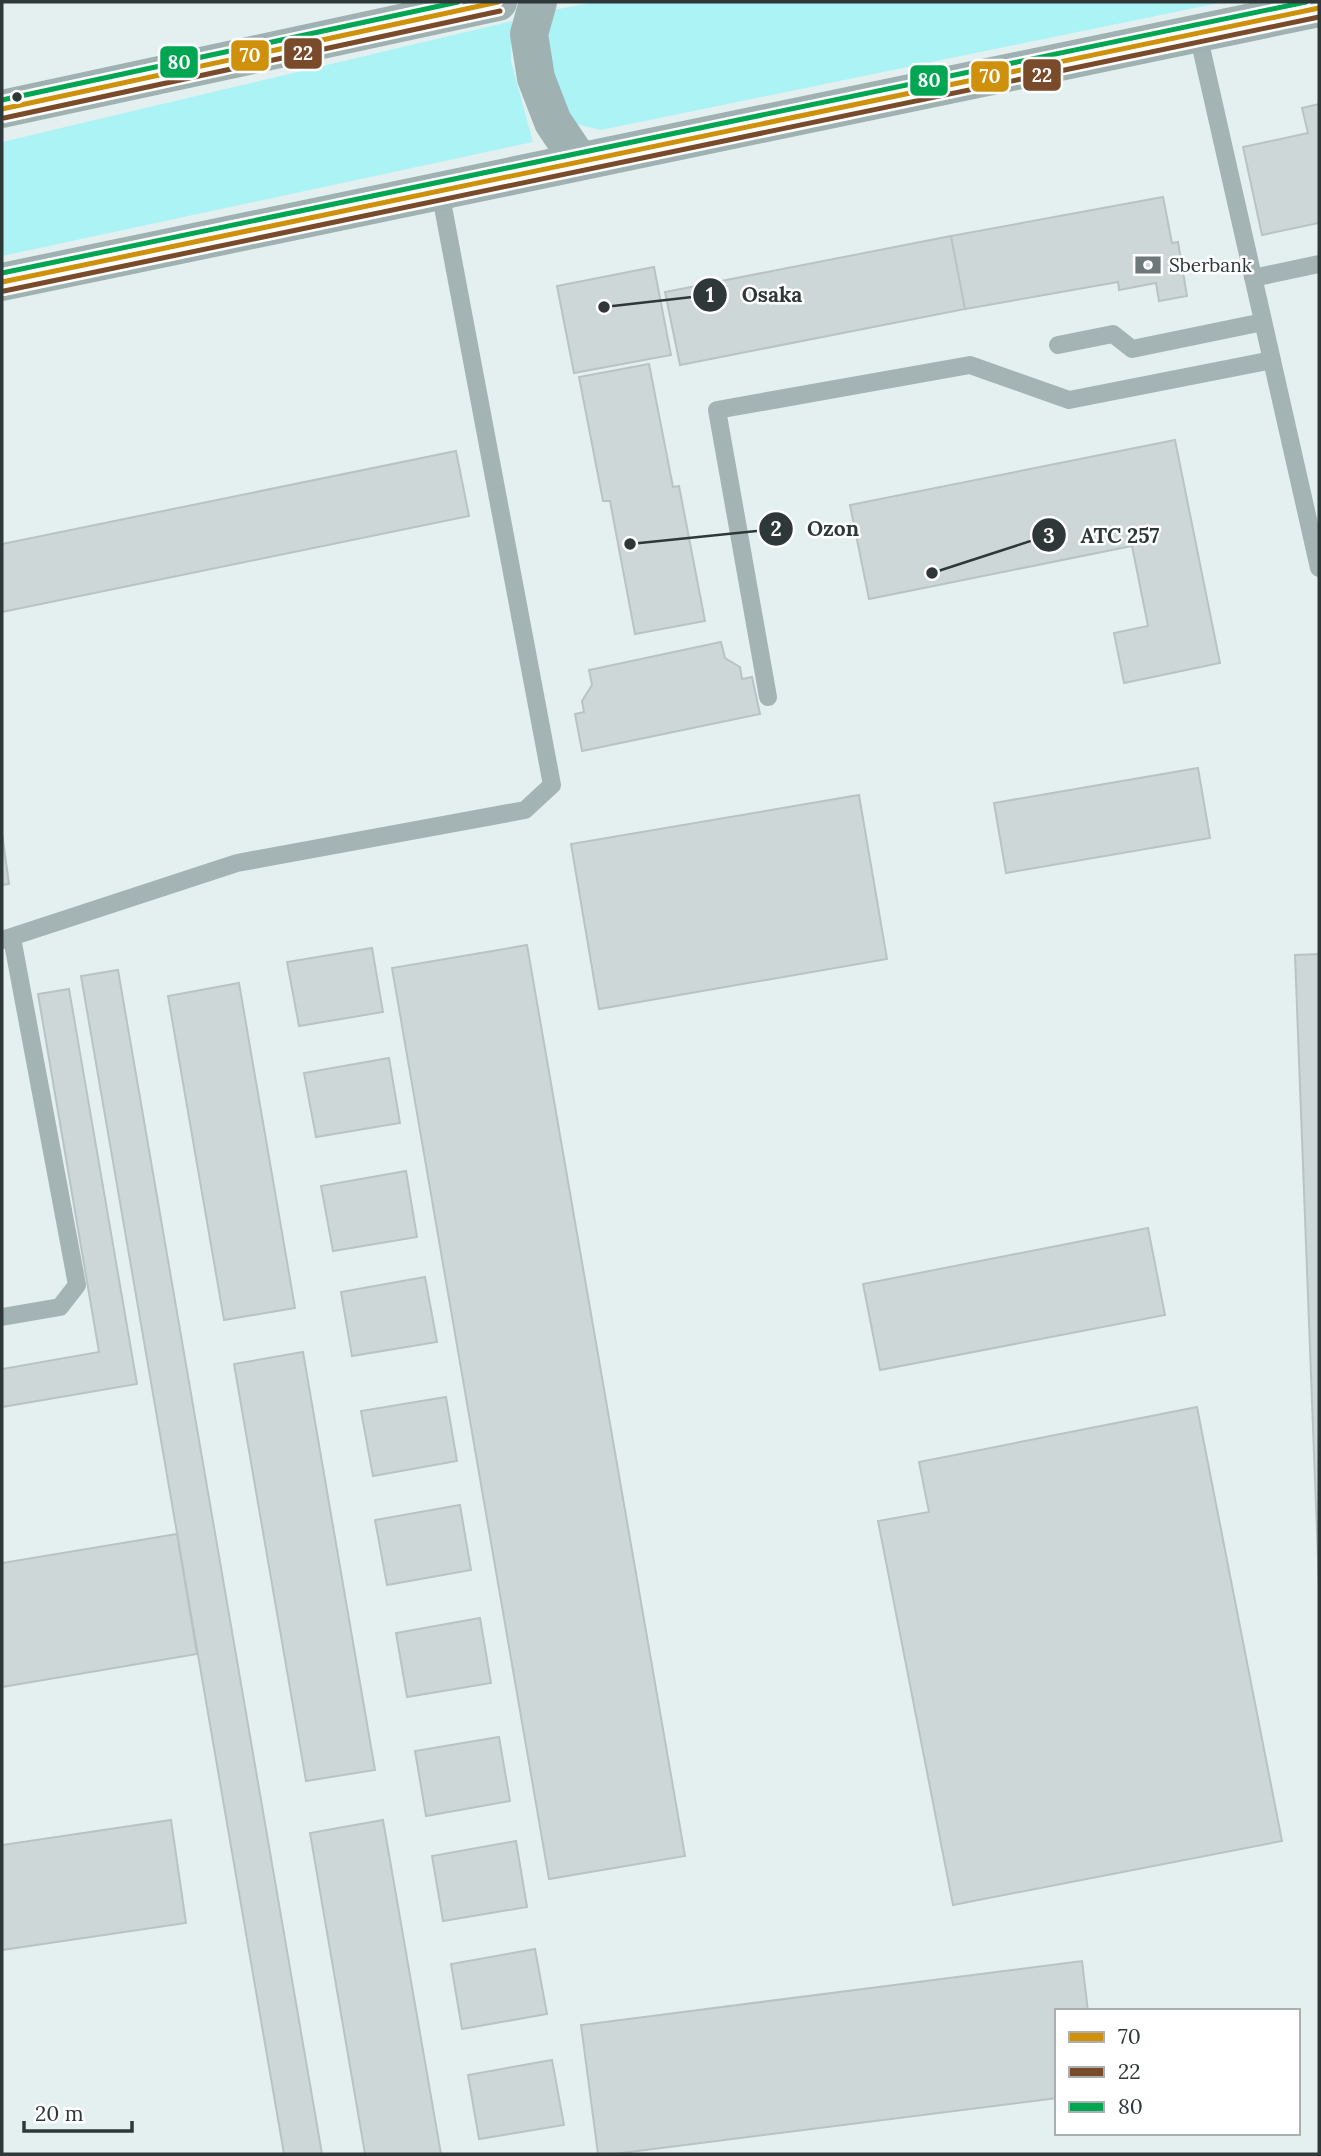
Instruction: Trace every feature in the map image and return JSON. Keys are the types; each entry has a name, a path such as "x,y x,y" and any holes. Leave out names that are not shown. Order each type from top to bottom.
{"main road":[{"path":"2,109 498,2"},
{"path":"538,2 529,34 536,78 553,122 580,162"},
{"path":"2,282 1319,8"}],"lane":[{"path":"1198,34 1319,568"},
{"path":"2,1317 60,1307 77,1285 7,939 237,863 525,810 552,785 440,191"},
{"path":"1253,278 1319,264"},
{"path":"1058,345 1113,334 1132,349 1263,323"},
{"path":"768,697 717,410 970,365 1069,400 1272,360"}],"shaded area":[{"path":"595,2 1224,2 601,130 575,124 561,103 546,39 553,10"},
{"path":"512,21 511,61 533,142 2,256 2,142"}],"building":[{"path":"1319,104 1319,223 1262,235 1243,147 1308,133 1302,108"},
{"path":"1163,197 1172,243 1178,242 1187,296 1159,301 1156,283 1119,290 1118,282 965,309 951,236"},
{"path":"951,236 965,309 680,365 665,292"},
{"path":"654,267 671,355 574,373 557,286"},
{"path":"649,364 673,487 679,486 705,621 635,634 610,501 603,501 579,377"},
{"path":"1175,440 1220,663 1124,683 1114,633 1148,626 1132,546 869,599 850,505"},
{"path":"456,451 469,516 2,612 2,544"},
{"path":"721,642 725,658 740,667 742,679 752,677 760,714 582,751 575,714 584,712 582,701 592,685 589,670"},
{"path":"1198,768 1210,838 1006,873 994,803"},
{"path":"859,795 887,959 599,1009 571,844"},
{"path":"2,833 9,884 2,885"},
{"path":"527,945 685,1856 549,1879 392,968"},
{"path":"372,948 383,1012 299,1026 287,962"},
{"path":"1319,954 1319,1585 1295,955"},
{"path":"118,970 322,2154 284,2154 81,976"},
{"path":"239,983 295,1308 224,1320 168,996"},
{"path":"69,989 137,1384 2,1407 2,1369 99,1352 38,994"},
{"path":"389,1058 400,1123 316,1137 304,1073"},
{"path":"406,1171 417,1237 333,1251 321,1186"},
{"path":"1148,1228 1165,1315 880,1370 863,1284"},
{"path":"425,1277 437,1342 352,1356 341,1292"},
{"path":"303,1352 375,1770 306,1781 234,1364"},
{"path":"446,1397 457,1461 373,1476 361,1411"},
{"path":"1197,1407 1282,1841 953,1905 878,1521 929,1512 919,1462"},
{"path":"460,1505 471,1570 387,1585 375,1520"},
{"path":"177,1534 197,1654 2,1687 2,1563"},
{"path":"480,1618 491,1683 407,1697 396,1633"},
{"path":"499,1737 510,1801 426,1816 415,1751"},
{"path":"171,1820 186,1923 2,1950 2,1845"},
{"path":"383,1820 441,2154 365,2154 310,1833"},
{"path":"516,1841 527,1907 443,1921 432,1856"},
{"path":"535,1949 547,2014 462,2029 451,1964"},
{"path":"1082,1961 1088,2009 1055,2009 1055,2098 614,2154 598,2154 581,2025"},
{"path":"552,2060 564,2125 479,2139 468,2075"}],"transit line":[{"name":"80","path":"2,100 458,2"},
{"name":"70","path":"2,109 498,2"},
{"name":"80","path":"2,273 1306,2"},
{"name":"70","path":"2,282 1319,8"},
{"name":"22","path":"4,118 500,11"},
{"name":"22","path":"4,291 1319,17"}],"place":[{"name":"Sberbank","path":"1148,265"},
{"name":"Osaka","path":"604,307"},
{"name":"Ozon","path":"630,544"},
{"name":"АТС 257","path":"932,573"}]}
